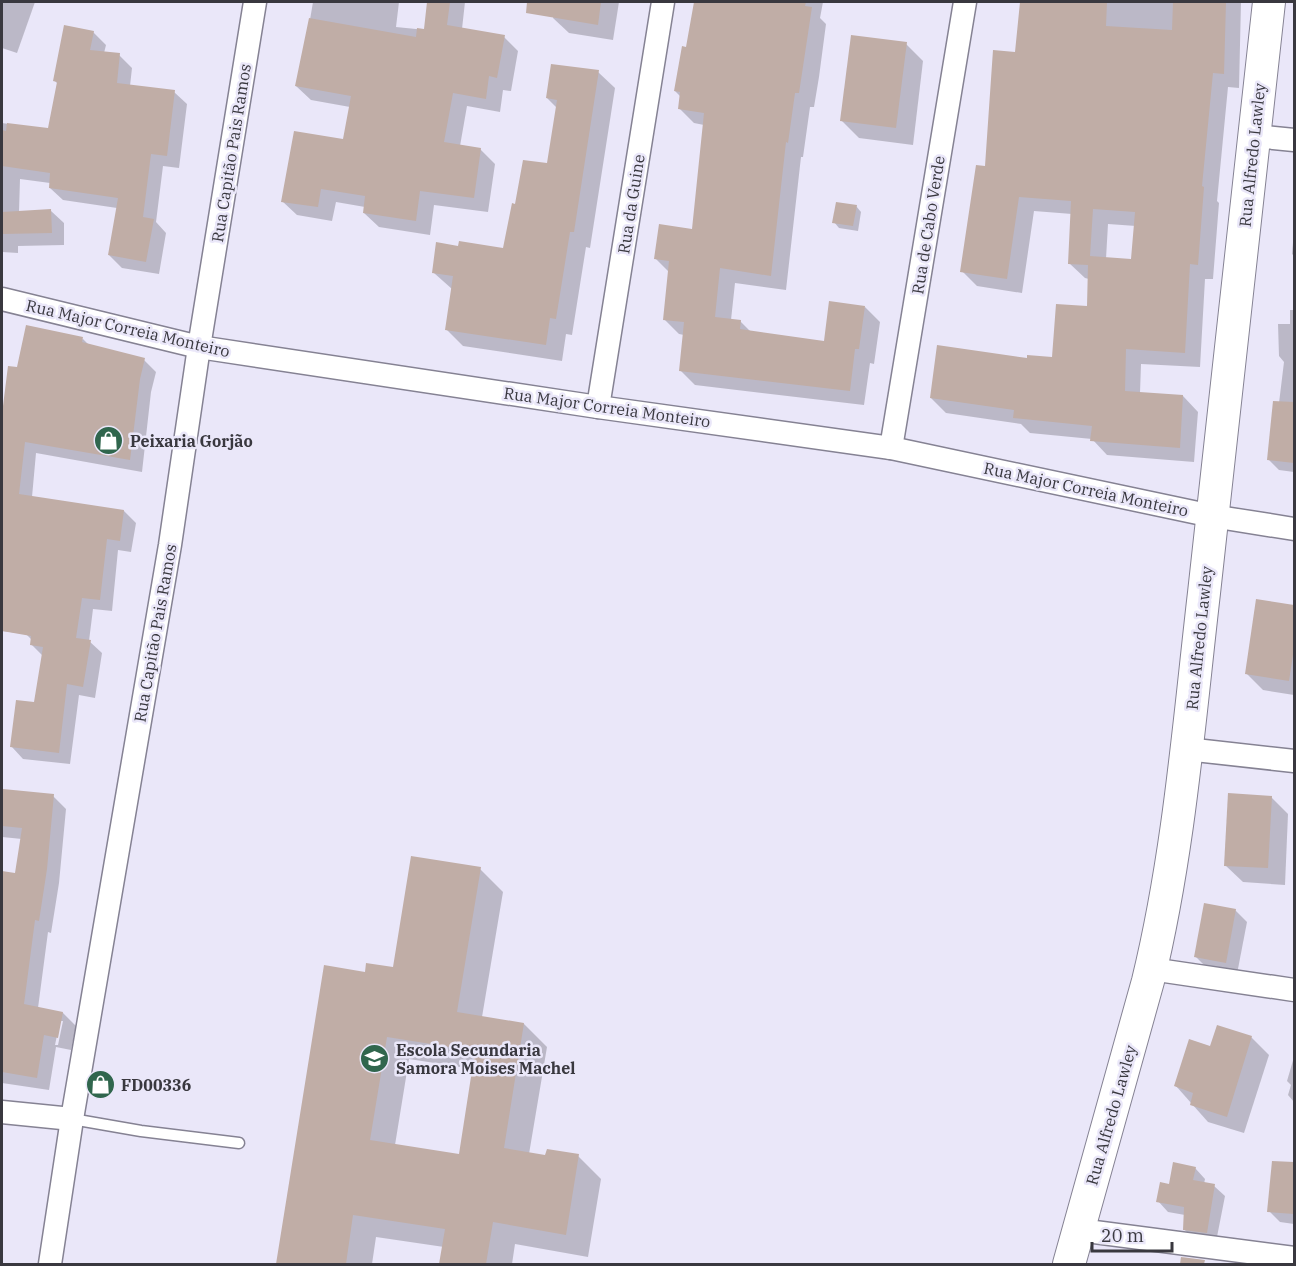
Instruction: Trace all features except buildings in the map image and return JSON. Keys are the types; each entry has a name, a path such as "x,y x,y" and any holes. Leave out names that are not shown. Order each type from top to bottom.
{"main road":[{"name":"Rua Alfredo Lawley","path":"1069,1264 1151,969 1168,885 1186,749 1269,2"}],"street":[{"name":"Rua Capitão Pais Ramos","path":"50,1264 72,1119 170,545 255,2"},
{"name":"Rua da Guine","path":"598,406 663,2"},
{"name":"Rua de Cabo Verde","path":"891,448 965,2"},
{"path":"1254,136 1294,140"},
{"name":"Rua Major Correia Monteiro","path":"2,299 200,347 891,448 1212,516 1294,529"},
{"path":"1186,749 1294,760"},
{"path":"1151,969 1294,990"},
{"path":"2,1112 72,1119"},
{"path":"1079,1230 1294,1258"}],"lane":[{"path":"72,1119 141,1131 239,1143"}],"place":[{"name":"Peixaria Gorjão","path":"109,441"},
{"name":"Escola Secundaria Samora Moises Machel","path":"375,1059"},
{"name":"FD00336","path":"100,1085"}]}
